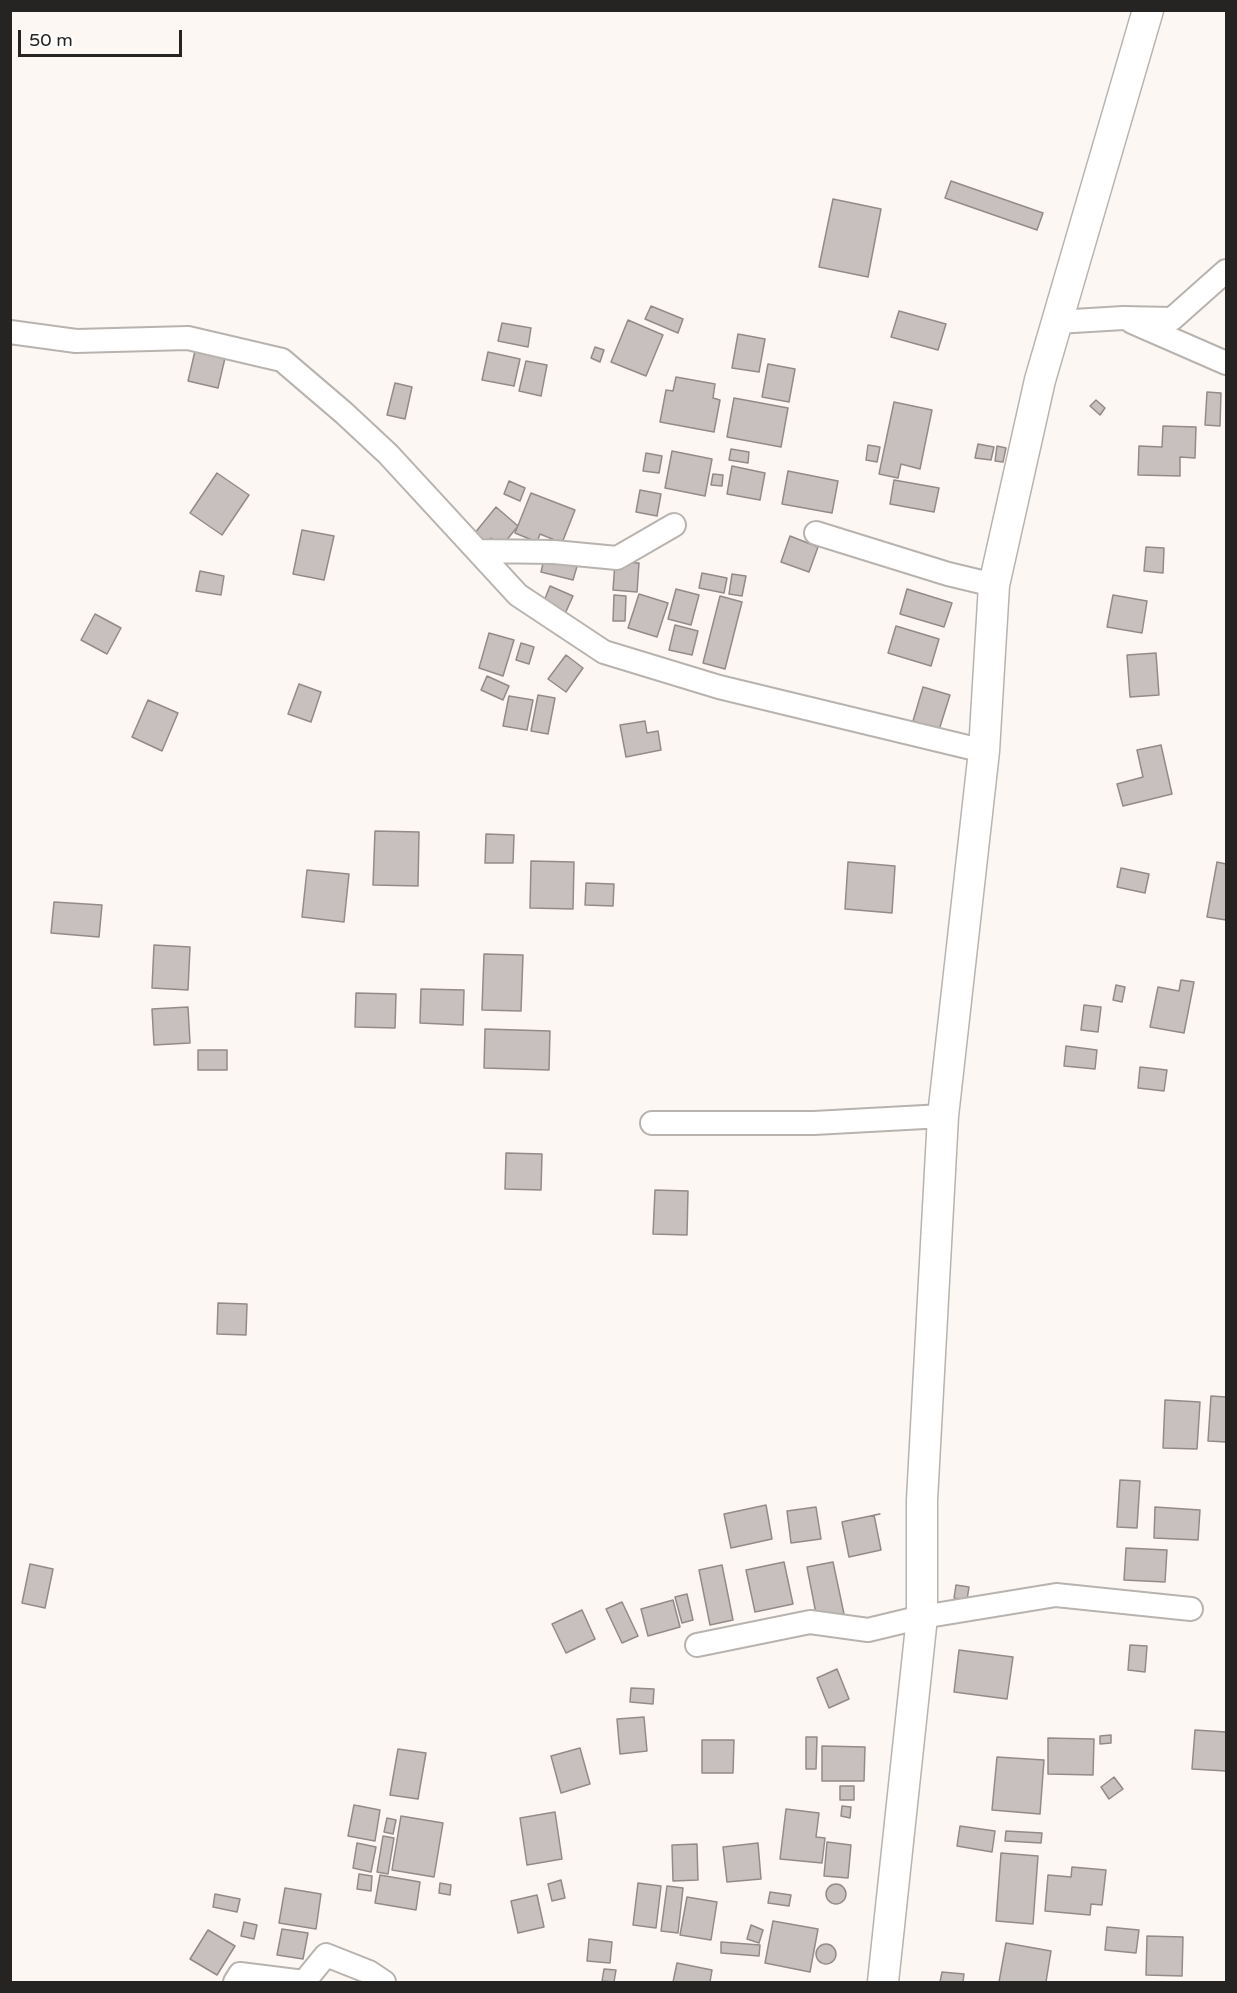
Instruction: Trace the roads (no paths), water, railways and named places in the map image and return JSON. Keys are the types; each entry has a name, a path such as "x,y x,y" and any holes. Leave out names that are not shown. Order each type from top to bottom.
{"main road":[{"path":"883,1983 922,1617 922,1500 943,1116 984,751 994,585 1040,380 1148,10"}],"street":[{"path":"1057,322 1123,318 1172,319 1227,271"},
{"path":"1123,318 1227,363"},
{"path":"10,332 76,341 188,338 282,360 344,412 380,447 518,595 604,652 719,687 984,751"},
{"path":"479,551 554,552 617,558 674,525"},
{"path":"816,533 948,574 994,585"},
{"path":"652,1123 814,1123 943,1116"},
{"path":"697,1645 810,1622 868,1630 922,1617 1056,1595 1191,1609"},
{"path":"235,1983 240,1974 304,1982 326,1955 369,1972 384,1983"}]}
